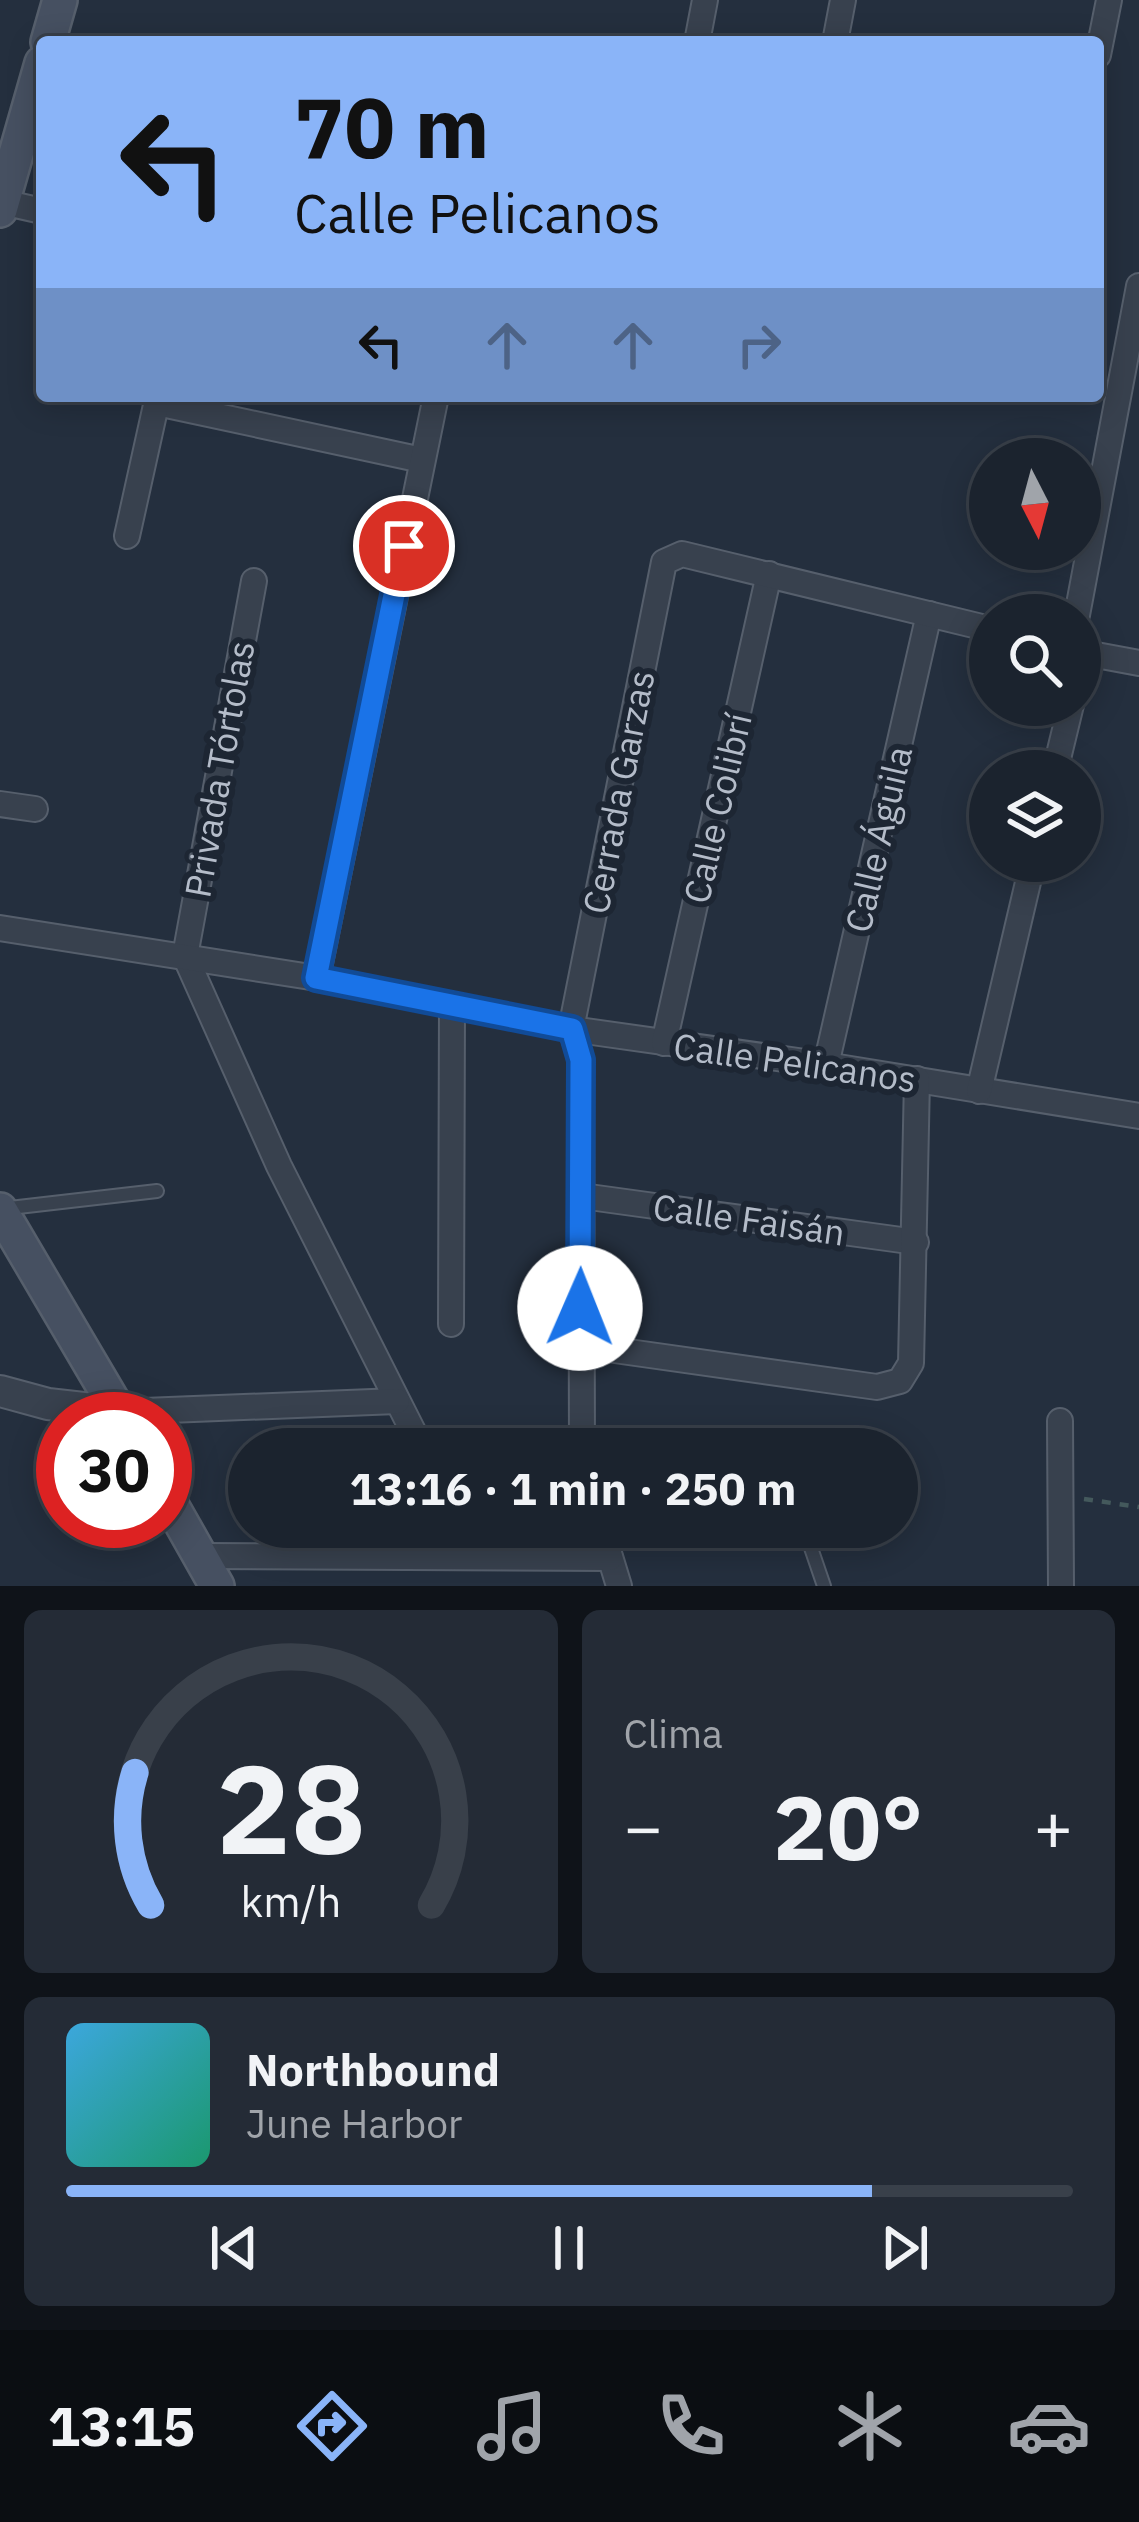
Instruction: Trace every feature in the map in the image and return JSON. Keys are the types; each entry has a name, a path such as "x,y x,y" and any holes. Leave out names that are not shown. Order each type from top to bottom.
{"main road":[{"path":"50,36 60,0"},
{"path":"1,206 36,84"},
{"path":"0,1209 107,1392"},
{"path":"192,1543 217,1586"}],"street":[{"path":"699,36 705,0"},
{"path":"836,36 843,0"},
{"path":"1102,36 1109,0"},
{"path":"1,206 36,210"},
{"path":"1081,594 1139,286"},
{"path":"128,536 157,402"},
{"path":"171,402 422,460"},
{"path":"316,978 435,402"},
{"name":"Cerrada Garzas","path":"581,1428 581,1060 572,1029 662,568 668,557 682,554 769,574"},
{"path":"769,574 969,624"},
{"name":"Calle Colibrí","path":"664,1043 769,574"},
{"name":"Privada Tórtolas","path":"185,956 254,581"},
{"name":"Calle Águila","path":"826,1065 929,614"},
{"path":"1101,659 1139,663"},
{"path":"0,804 34,809"},
{"path":"979,1091 1029,882"},
{"name":"Calle Pelicanos","path":"0,928 316,978 572,1029 1139,1116"},
{"path":"185,956 279,1166 411,1428"},
{"path":"452,1006 452,1324"},
{"path":"579,1345 877,1387 900,1381 911,1363 917,1079"},
{"name":"Calle Faisán","path":"582,1196 916,1242"},
{"path":"0,1391 36,1401"},
{"path":"192,1412 397,1401"},
{"path":"1060,1421 1061,1586"},
{"path":"607,1548 619,1586"},
{"path":"199,1556 610,1558"}],"lane":[{"path":"0,1209 157,1191"},
{"path":"811,1548 824,1586"}],"path":[{"path":"1060,1495 1139,1507"}],"route":[{"path":"404,546 316,978 572,1029 581,1060 580,1308"}]}
